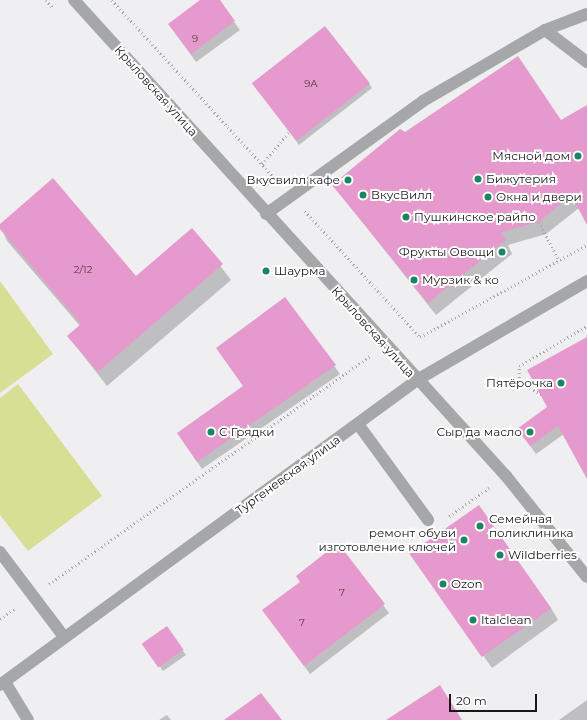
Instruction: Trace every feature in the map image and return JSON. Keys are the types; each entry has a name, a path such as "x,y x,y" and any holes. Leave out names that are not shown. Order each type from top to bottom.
{"street":[{"name":"Крыловская улица","path":"74,0 266,214 506,476 587,577"},
{"path":"266,214 290,194 423,101 545,30 587,14"},
{"path":"545,30 587,62"},
{"name":"Тургеневская улица","path":"2,684 64,637 417,380 587,281"},
{"path":"358,424 428,520"},
{"path":"0,552 64,637"},
{"path":"2,684 28,720"}],"path":[{"path":"112,0 420,337 587,245"},
{"path":"262,164 289,132"},
{"path":"539,222 559,260"},
{"path":"541,395 520,382 519,366 587,326"},
{"path":"0,619 373,353"}],"green space":[{"path":"0,281 53,354 0,393"},
{"path":"18,384 102,496 28,551 0,515 0,398"}],"building":[{"path":"200,0 220,0 235,21 191,54 168,24"},
{"path":"325,26 370,84 297,141 252,83"},
{"path":"518,56 561,120 587,105 587,225 571,195 539,222 501,232 506,240 428,303 332,185 400,129 405,132"},
{"path":"53,178 136,276 192,228 223,264 98,372 67,336 81,324 0,229 0,224"},
{"path":"285,297 336,365 197,462 177,433 243,386 216,348"},
{"name":"Пятёрочка","path":"587,337 587,479 558,426 530,446 517,429 547,407 527,370"},
{"path":"479,505 551,608 482,657 409,554"},
{"path":"338,543 385,604 304,666 262,610 300,582 296,576"},
{"path":"167,626 184,650 158,668 142,644"},
{"path":"440,685 462,720 386,720"},
{"path":"261,693 282,720 224,720"}],"place":[{"name":"Мясной дом","path":"578,156"},
{"name":"Бижутерия","path":"478,179"},
{"name":"Вкусвилл кафе","path":"348,180"},
{"name":"ВкусВилл","path":"363,195"},
{"name":"Окна и двери","path":"488,197"},
{"name":"Пушкинское райпо","path":"406,217"},
{"name":"Фрукты Овощи","path":"502,252"},
{"name":"Шаурма","path":"266,271"},
{"name":"Мурзик & ко","path":"414,280"},
{"name":"Пятёрочка","path":"561,383"},
{"name":"С Грядки","path":"211,432"},
{"name":"Сыр да масло","path":"530,432"},
{"name":"Семейная поликлиника","path":"480,526"},
{"name":"ремонт обуви изготовление ключей","path":"464,540"},
{"name":"Wildberries","path":"500,555"},
{"name":"Ozon","path":"443,584"},
{"name":"Italclean","path":"473,620"}]}
